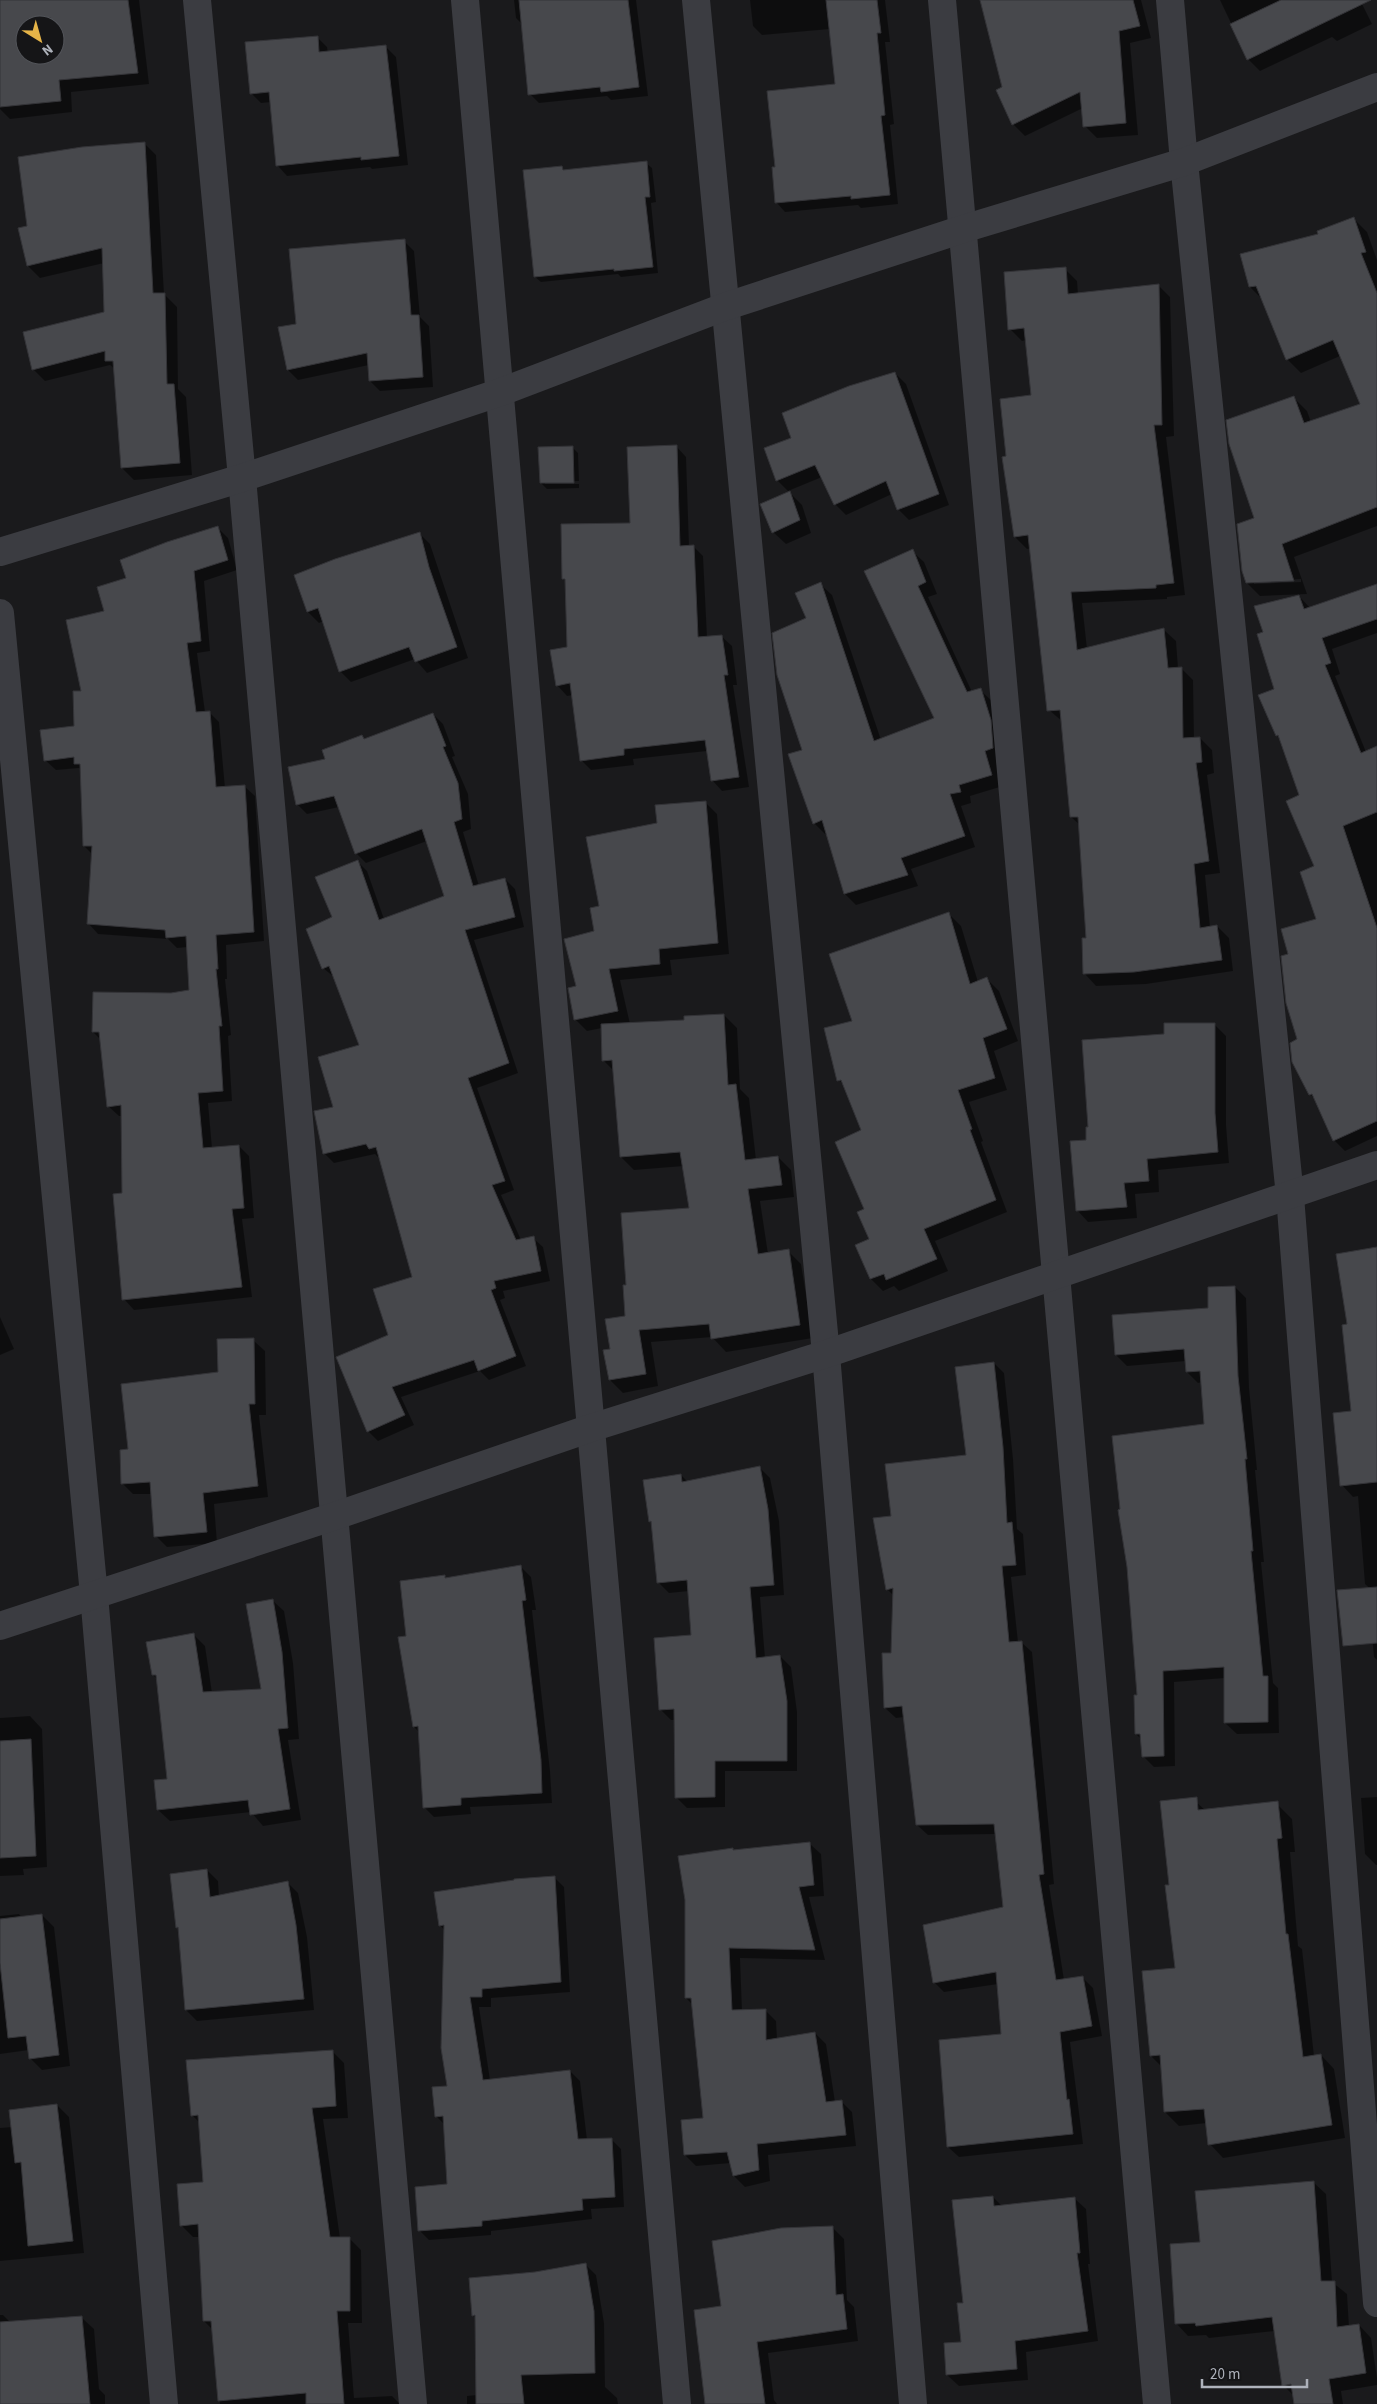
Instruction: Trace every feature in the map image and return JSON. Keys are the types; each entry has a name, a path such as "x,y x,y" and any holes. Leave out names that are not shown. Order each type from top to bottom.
{"street":[{"path":"197,0 242,478 413,2404"},
{"path":"465,0 677,2404"},
{"path":"696,0 826,1354 913,2404"},
{"path":"942,0 964,229 1157,2404"},
{"path":"1170,0 1184,162 1290,1196 1377,2303"},
{"path":"0,552 242,478 501,392 724,307 964,229 1184,162 1377,87"},
{"path":"0,613 94,1595 164,2404"},
{"path":"0,1626 335,1516 591,1428 826,1354 1377,1165"}],"building":[{"path":"0,0 128,0 138,73 59,80 61,101 0,107"},
{"path":"519,0 628,0 639,87 601,92 600,87 528,95"},
{"path":"826,0 877,0 881,33 877,33 885,115 881,116 890,195 851,199 851,196 775,203 772,167 775,167 767,91 835,84"},
{"path":"980,0 1133,0 1140,26 1119,31 1126,123 1083,127 1080,92 1012,125 996,90 1002,87"},
{"path":"1281,0 1371,0 1247,60 1230,24"},
{"path":"318,36 319,52 386,45 399,156 361,160 361,157 276,166 269,92 250,94 245,42"},
{"path":"145,142 153,293 165,293 167,384 174,384 180,463 121,468 113,361 105,361 105,351 32,370 23,332 104,312 102,248 27,266 18,228 27,226 18,157 82,147"},
{"path":"647,161 650,197 645,197 653,267 534,277 523,170 562,166 563,170"},
{"path":"1354,217 1366,252 1361,253 1377,293 1377,507 1282,544 1294,581 1246,583 1242,571 1237,524 1254,518 1229,444 1226,420 1294,396 1304,423 1360,404 1333,340 1286,360 1256,286 1249,287 1240,254 1318,234 1317,231"},
{"path":"405,239 411,315 419,315 423,377 369,381 367,353 287,370 278,327 296,324 289,249"},
{"path":"1066,267 1068,294 1159,284 1162,425 1154,425 1174,583 1156,585 1156,588 1071,592 1077,650 1164,628 1168,668 1182,667 1183,738 1200,737 1202,762 1196,763 1209,861 1194,864 1200,928 1217,925 1222,960 1134,972 1083,974 1082,938 1086,938 1078,817 1070,817 1060,710 1047,711 1028,535 1014,537 1002,457 1006,456 1000,399 1031,395 1024,328 1008,330 1004,272"},
{"path":"895,372 939,494 897,510 886,481 834,505 815,465 776,481 764,448 791,438 782,413 849,386"},
{"path":"677,445 680,546 694,545 698,637 722,635 728,675 724,675 739,777 711,781 705,740 624,749 624,755 580,761 570,683 556,686 550,650 567,647 565,579 562,579 561,524 630,523 627,447"},
{"path":"573,446 574,483 540,483 538,447"},
{"path":"790,491 800,520 772,533 760,504"},
{"path":"218,526 228,560 194,571 201,641 187,643 196,712 210,711 216,787 245,785 254,932 216,935 218,969 216,969 222,1026 219,1026 223,1091 198,1093 203,1148 239,1145 244,1208 232,1209 242,1287 122,1300 113,1194 122,1193 121,1105 107,1107 99,1032 92,1032 93,992 171,993 189,990 186,936 166,938 165,930 87,924 92,846 83,846 80,764 74,764 74,757 44,761 40,730 74,726 73,691 81,691 66,620 104,611 97,587 126,578 120,560 167,542"},
{"path":"420,532 429,567 457,647 415,662 409,647 339,672 318,608 307,612 294,575 335,559"},
{"path":"913,549 926,582 918,586 967,692 981,688 991,720 993,748 985,751 992,775 959,785 961,792 950,794 965,836 901,858 908,875 844,894 822,820 813,824 788,754 802,750 777,675 772,633 806,618 795,593 821,582 874,741 934,718 864,571"},
{"path":"1377,584 1377,619 1322,638 1331,663 1325,665 1361,753 1377,746 1377,812 1343,826 1377,928 1377,1121 1333,1141 1312,1094 1309,1095 1292,1062 1290,1043 1297,1039 1286,1003 1281,956 1288,954 1281,929 1316,919 1300,872 1314,866 1286,801 1299,795 1278,735 1276,736 1258,695 1274,689 1257,634 1263,632 1254,606 1299,595 1304,609"},
{"path":"433,713 446,746 443,747 458,783 462,819 454,822 473,886 505,878 515,917 465,930 509,1063 468,1078 505,1181 492,1185 516,1240 534,1236 541,1271 494,1281 496,1288 491,1290 516,1356 478,1371 474,1360 392,1387 405,1415 367,1432 336,1357 388,1335 373,1289 412,1277 376,1147 369,1149 366,1144 323,1154 314,1111 333,1107 318,1057 359,1045 329,966 322,969 306,929 332,917 315,877 358,860 379,920 444,896 422,829 355,854 334,796 296,805 288,767 325,759 322,750 362,735 364,739"},
{"path":"706,801 718,943 659,949 660,964 609,969 618,1011 574,1020 568,988 576,986 564,939 594,931 590,908 599,906 586,837 657,823 655,805"},
{"path":"949,912 970,984 987,977 1007,1029 983,1038 995,1078 958,1090 972,1129 970,1130 996,1200 924,1229 937,1259 886,1280 884,1274 870,1279 855,1245 869,1239 857,1212 864,1209 835,1142 861,1130 841,1080 837,1081 824,1028 852,1021 829,954"},
{"path":"724,1014 728,1085 736,1084 745,1160 778,1156 782,1185 748,1189 758,1254 789,1249 800,1325 711,1339 709,1324 639,1330 646,1374 609,1380 603,1350 610,1349 605,1319 625,1316 623,1285 626,1285 621,1213 689,1208 680,1152 620,1157 612,1060 602,1061 601,1024 684,1020 684,1016"},
{"path":"1164,1023 1215,1023 1215,1113 1218,1152 1147,1159 1149,1181 1124,1183 1127,1207 1076,1211 1070,1141 1086,1140 1086,1127 1088,1127 1082,1040 1164,1034"},
{"path":"1377,1247 1377,1482 1340,1486 1333,1413 1351,1411 1342,1325 1347,1324 1336,1254"},
{"path":"1235,1286 1238,1376 1247,1459 1245,1459 1253,1551 1251,1551 1263,1676 1268,1676 1268,1722 1224,1723 1224,1667 1163,1671 1164,1756 1142,1757 1140,1734 1135,1734 1134,1695 1137,1695 1127,1567 1118,1510 1120,1509 1112,1436 1204,1424 1200,1371 1186,1372 1184,1349 1115,1355 1112,1315 1208,1308 1208,1287"},
{"path":"254,1338 255,1404 249,1404 258,1486 203,1493 207,1532 154,1537 150,1482 121,1484 120,1450 128,1449 121,1384 218,1372 217,1339"},
{"path":"994,1362 1003,1447 1007,1523 1012,1522 1016,1565 1002,1566 1009,1642 1022,1641 1044,1874 1039,1875 1056,1980 1083,1976 1092,2026 1060,2032 1067,2100 1069,2099 1073,2134 947,2147 939,2040 1001,2034 996,1972 933,1983 923,1925 1003,1907 994,1824 916,1825 902,1706 884,1708 882,1653 891,1653 893,1588 886,1590 873,1518 891,1516 885,1464 966,1455 955,1367"},
{"path":"760,1466 768,1509 774,1585 750,1587 756,1658 780,1655 787,1701 787,1761 715,1761 715,1797 675,1798 674,1709 659,1710 654,1638 691,1635 687,1580 657,1583 651,1521 649,1522 643,1480 681,1474 682,1482"},
{"path":"521,1565 526,1600 522,1601 541,1760 542,1793 461,1798 461,1805 423,1808 418,1726 413,1727 398,1637 406,1636 400,1581 445,1575 445,1578"},
{"path":"1377,1587 1377,1643 1343,1646 1337,1590"},
{"path":"273,1599 282,1652 288,1728 278,1729 290,1809 250,1815 248,1800 157,1810 154,1780 167,1779 156,1675 152,1675 146,1642 194,1633 203,1692 261,1689 246,1604"},
{"path":"31,1739 36,1856 0,1858 0,1741"},
{"path":"1197,1797 1198,1810 1278,1801 1282,1838 1277,1839 1286,1934 1288,1934 1303,2057 1321,2054 1332,2125 1208,2145 1204,2109 1164,2112 1160,2055 1150,2056 1142,1971 1175,1968 1165,1885 1169,1885 1160,1801"},
{"path":"810,1842 814,1885 799,1887 815,1950 729,1948 732,2010 766,2009 766,2040 815,2032 826,2102 842,2100 846,2135 757,2144 759,2170 733,2176 727,2152 684,2155 681,2120 703,2118 691,1998 685,1998 685,1900 678,1856 733,1848 733,1850"},
{"path":"207,1869 210,1897 288,1881 296,1925 304,1999 185,2010 178,1927 176,1928 170,1874"},
{"path":"555,1876 561,1982 482,1989 482,1997 470,1997 483,2080 570,2070 578,2139 612,2138 615,2197 582,2199 583,2210 482,2221 482,2226 418,2231 415,2187 447,2184 443,2116 435,2117 432,2087 447,2086 441,2048 444,1925 439,1926 434,1892 514,1879"},
{"path":"42,1914 59,2055 29,2059 26,2036 8,2038 0,1963 0,1919"},
{"path":"333,2050 336,2106 312,2108 330,2237 350,2237 350,2311 337,2311 344,2404 306,2404 306,2393 218,2401 211,2321 203,2321 198,2224 180,2226 177,2184 203,2182 198,2115 191,2116 186,2060"},
{"path":"57,2104 73,2241 28,2246 21,2162 15,2163 9,2110"},
{"path":"1314,2181 1321,2281 1335,2281 1337,2327 1359,2324 1366,2373 1329,2379 1333,2404 1294,2404 1291,2384 1282,2386 1272,2317 1196,2326 1195,2323 1175,2324 1170,2244 1200,2242 1195,2191"},
{"path":"993,2196 994,2206 1075,2197 1080,2253 1077,2253 1088,2331 1015,2341 1017,2369 946,2375 944,2343 961,2342 957,2303 963,2303 952,2200"},
{"path":"833,2226 836,2295 843,2294 847,2329 757,2342 765,2404 705,2404 694,2310 721,2306 712,2241 781,2228"},
{"path":"586,2263 594,2311 595,2373 521,2375 524,2404 476,2404 475,2315 472,2316 469,2278 535,2272"},
{"path":"82,2316 90,2404 0,2404 0,2322"}]}
